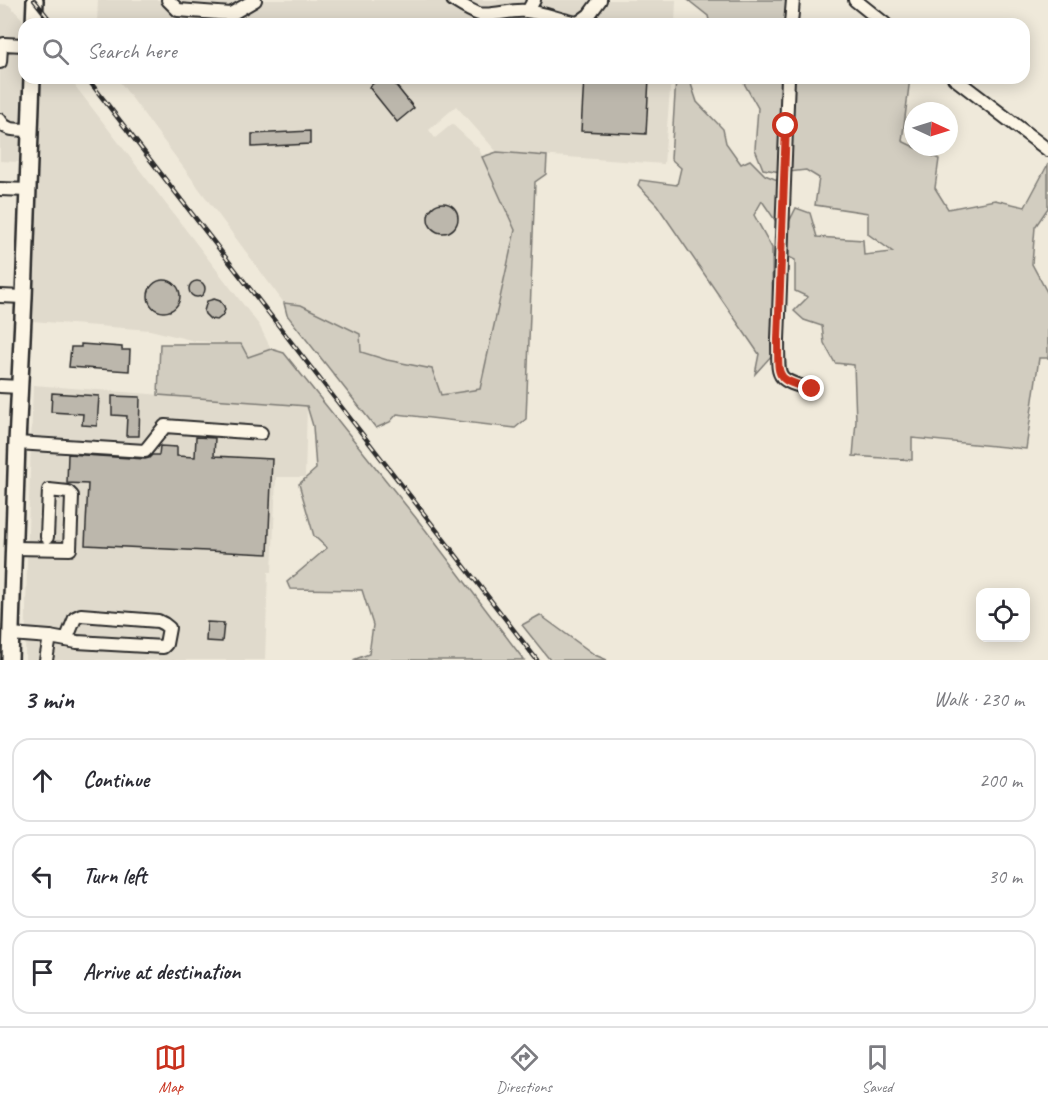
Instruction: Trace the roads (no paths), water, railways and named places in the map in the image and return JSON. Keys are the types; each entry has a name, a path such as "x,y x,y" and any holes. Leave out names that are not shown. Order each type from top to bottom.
{"main road":[{"path":"34,18 35,0"},
{"path":"10,660 11,634 7,569 14,548 32,84"}],"street":[{"path":"168,0 178,10 231,14 255,0"},
{"path":"453,0 478,14 531,6 556,18"},
{"path":"585,18 600,0"},
{"path":"792,18 794,0"},
{"path":"855,0 878,18"},
{"path":"0,62 0,47 4,44 18,45"},
{"path":"788,84 778,374 794,385 812,389"},
{"path":"962,84 1048,150"},
{"path":"0,120 8,129 30,130"},
{"path":"0,189 28,190"},
{"path":"0,296 24,297"},
{"path":"0,386 20,387"},
{"path":"17,443 145,451 165,426 261,433"},
{"path":"14,548 70,549 72,496 68,492 49,490 46,537"},
{"path":"11,634 76,642 163,647 166,644 169,628 158,621 81,615 75,618 66,640"},
{"path":"46,660 50,637"}],"railway":[{"path":"34,0 48,18"},
{"path":"92,84 537,660"}]}
